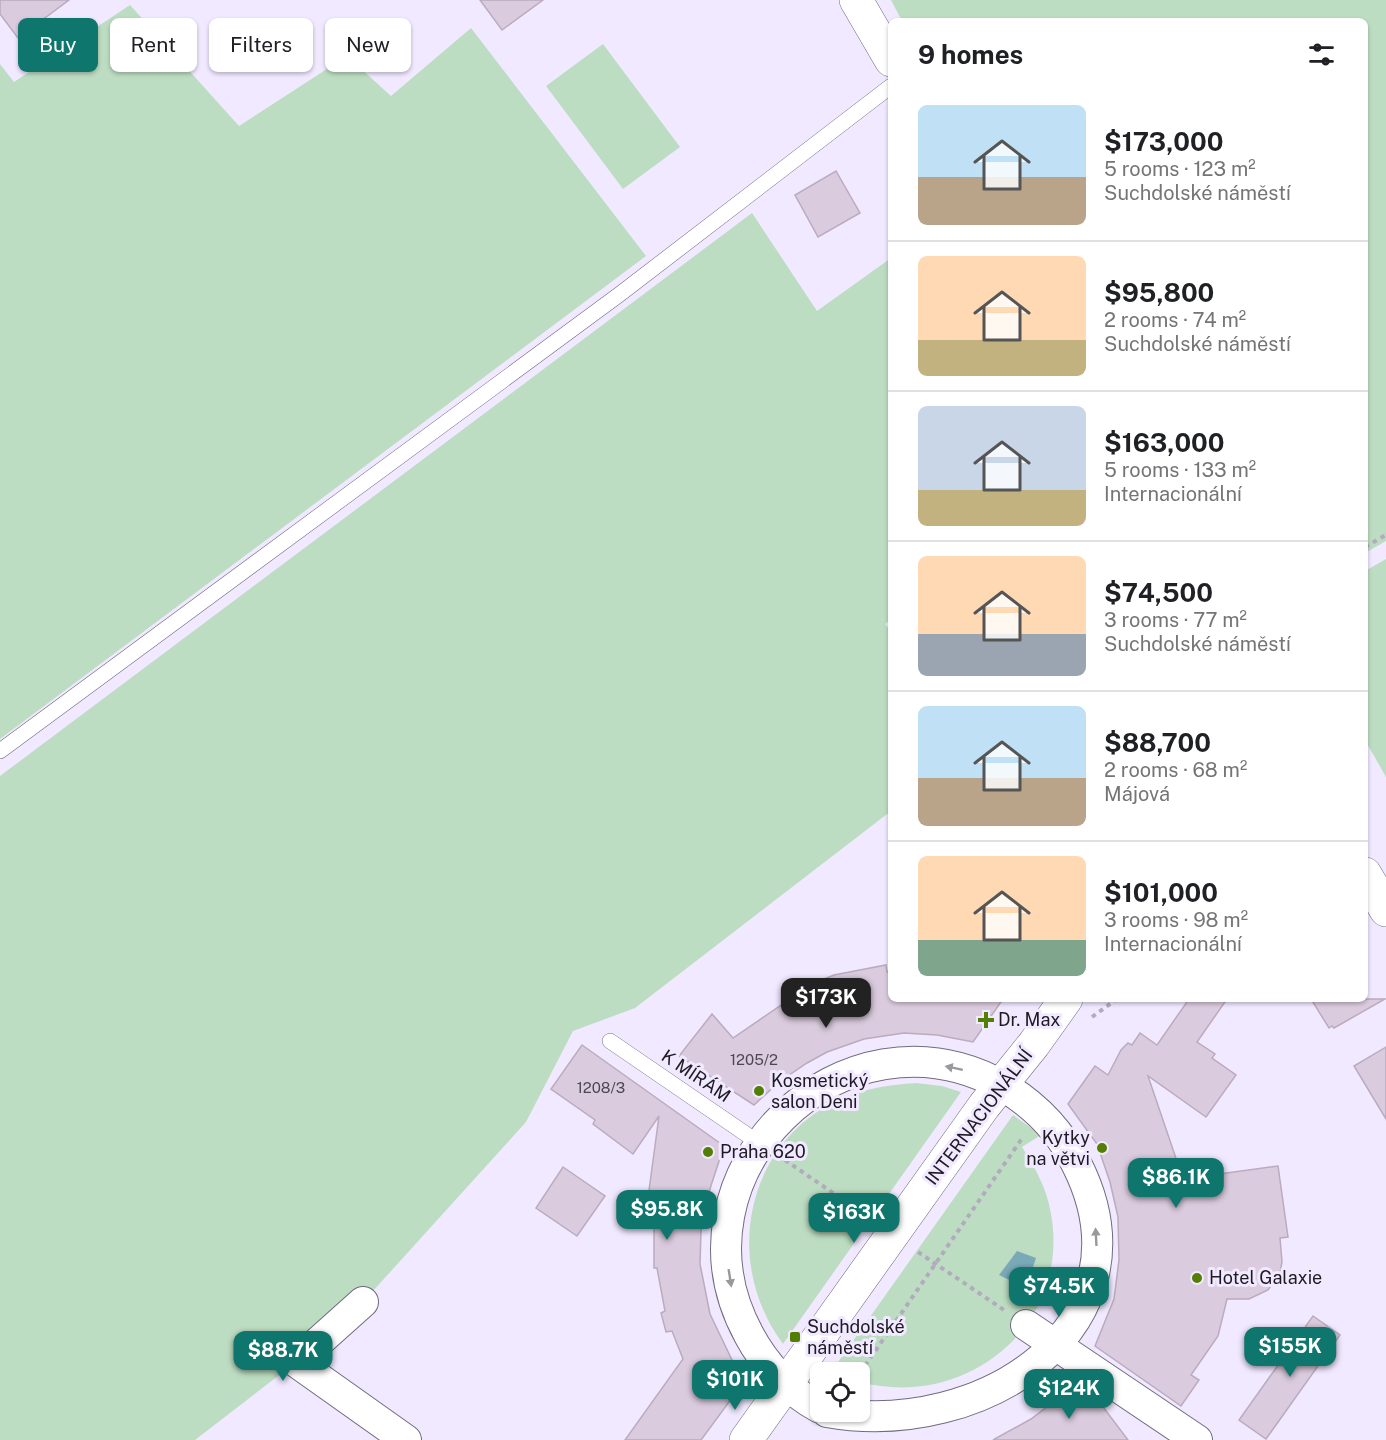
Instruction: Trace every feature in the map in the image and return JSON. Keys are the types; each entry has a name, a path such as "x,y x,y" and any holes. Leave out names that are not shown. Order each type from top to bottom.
{"street":[{"path":"856,0 888,55"},
{"path":"1368,879 1386,910"},
{"name":"INTERNACIONÁLNÍ","path":"746,1440 977,1115 1064,1002"},
{"path":"810,1401 786,1383 769,1365 742,1323 729,1276 727,1251 730,1212 746,1166 759,1143 773,1125 807,1095 847,1074 869,1068 903,1064 937,1065 972,1073 1001,1086 1040,1114 1072,1155 1083,1178 1096,1228 1097,1254 1094,1280 1081,1321 1065,1352 1029,1390 1008,1406 984,1418 960,1426 921,1432 881,1430 851,1422"},
{"path":"363,1302 296,1362 406,1440"},
{"path":"1026,1325 1197,1440"}],"lane":[{"path":"0,751 620,294 888,88"},
{"name":"K MÍRÁM","path":"610,1041 759,1143"}],"path":[{"path":"1368,545 1386,535"},
{"path":"868,1362 1040,1114"}],"green space":[{"path":"891,0 1386,0 1386,541 1368,551 1368,18 900,18"},
{"path":"130,5 142,18 110,18"},
{"path":"110,18 110,72 190,72 239,126 325,70 365,72 391,96 471,28 646,256 0,739 0,64 14,82 29,72 98,72 98,26"},
{"path":"603,44 680,147 623,189 546,86"},
{"path":"752,213 817,311 888,260 888,622 885,624 888,628 888,813 635,1008 573,1031 526,1122 363,1302 296,1362 195,1440 0,1440 0,776"},
{"path":"1386,559 1386,777 1368,745 1368,569"},
{"path":"916,1083 942,1086 961,1092 783,1344 764,1312 753,1277 749,1242 753,1207 764,1174 782,1144 808,1119 840,1099 877,1088"},
{"path":"1013,1115 1041,1135 1022,1147 1047,1196 1051,1214 1053,1255 1044,1291 1027,1324 1002,1350 972,1371 937,1383 899,1387 870,1383 870,1362 838,1362"}],"water":[{"path":"1017,1251 1036,1258 1026,1288 999,1275"}],"building":[{"path":"0,0 69,0 45,18 18,18 18,38 0,14"},
{"path":"480,0 543,0 502,30"},
{"path":"836,171 860,213 818,237 795,195"},
{"path":"886,965 888,1002 1001,1002 973,1042 937,1035 904,1033 864,1039 827,1052 807,1063 779,1082 754,1105 679,1056 712,1014 733,1038 787,1001 784,995 834,975"},
{"path":"1368,999 1385,999 1334,1028 1332,1026 1329,1028 1313,1002 1368,1002"},
{"name":"Hotel Galaxie","path":"1187,1002 1225,1002 1197,1042 1215,1054 1212,1058 1236,1075 1206,1117 1148,1076 1183,1179 1278,1166 1288,1237 1280,1238 1282,1262 1280,1273 1268,1290 1249,1299 1227,1299 1218,1336 1191,1375 1199,1380 1181,1406 1095,1346 1114,1299 1119,1260 1118,1217 1110,1182 1097,1144 1068,1104 1095,1066 1108,1075 1121,1050 1128,1043 1132,1045 1140,1033 1157,1045"},
{"path":"582,1045 724,1146 704,1207 700,1264 710,1314 743,1383 701,1440 625,1440 683,1359 672,1331 666,1332 661,1313 665,1311 657,1268 654,1268 654,1215 646,1213 659,1116 633,1154 593,1124 595,1120 551,1089"},
{"path":"1386,1047 1386,1119 1354,1066"},
{"path":"563,1167 605,1196 577,1236 536,1208"},
{"path":"1313,1316 1340,1335 1266,1439 1239,1420"},
{"path":"1079,1382 1088,1387 1128,1440 993,1440 1031,1419"}],"place":[{"name":"Dr. Max","path":"986,1020"},
{"name":"Kosmetický salon Deni","path":"759,1091"},
{"name":"Kytky na větvi","path":"1102,1148"},
{"name":"Praha 620","path":"708,1152"},
{"name":"Hotel Galaxie","path":"1197,1278"},
{"name":"Suchdolské náměstí","path":"795,1337"}]}
